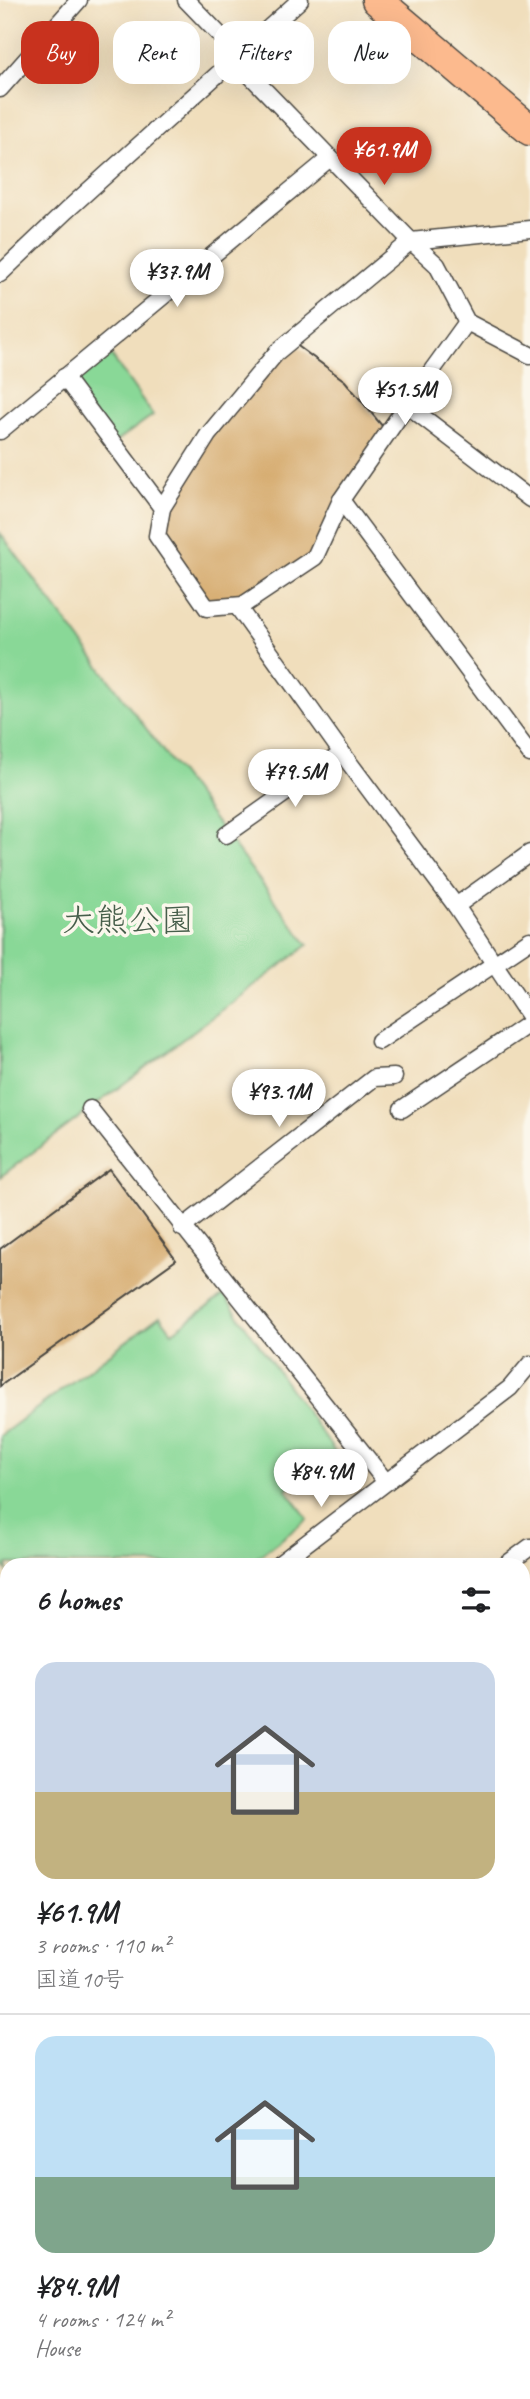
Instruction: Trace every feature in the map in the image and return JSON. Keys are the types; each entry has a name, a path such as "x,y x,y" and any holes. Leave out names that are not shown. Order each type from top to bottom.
{"highway":[{"path":"377,0 530,130"},
{"path":"404,0 530,106"}],"street":[{"path":"0,89 79,0"},
{"path":"186,0 214,29"},
{"path":"278,21 300,0"},
{"path":"0,274 66,211 214,79"},
{"path":"259,84 411,242 437,265 467,322 530,355"},
{"path":"0,431 330,158"},
{"path":"467,322 341,500 315,557 243,605 207,608 157,536 162,508 208,435 277,352 411,242 530,229"},
{"path":"64,377 162,508"},
{"path":"407,405 530,499"},
{"path":"341,500 530,754"},
{"path":"237,606 456,906 529,1016 530,1024 402,1108"},
{"path":"226,835 342,753"},
{"path":"456,906 530,853"},
{"path":"379,1041 530,940"},
{"path":"182,1228 374,1078 394,1077"},
{"path":"90,1109 386,1482"},
{"path":"287,1558 510,1388 530,1364"},
{"path":"516,1558 530,1548"}],"green space":[{"path":"104,345 153,415 114,443 64,377"},
{"name":"大熊公園","path":"0,533 308,945 0,1177"},
{"path":"224,1295 335,1452 286,1489 308,1519 257,1558 0,1558 0,1436 160,1316 172,1332"}],"building":[{"path":"291,341 345,381 388,433 315,557 243,605 207,608 157,536 162,508 208,435"},
{"path":"109,1169 176,1260 0,1386 0,1249"}]}
